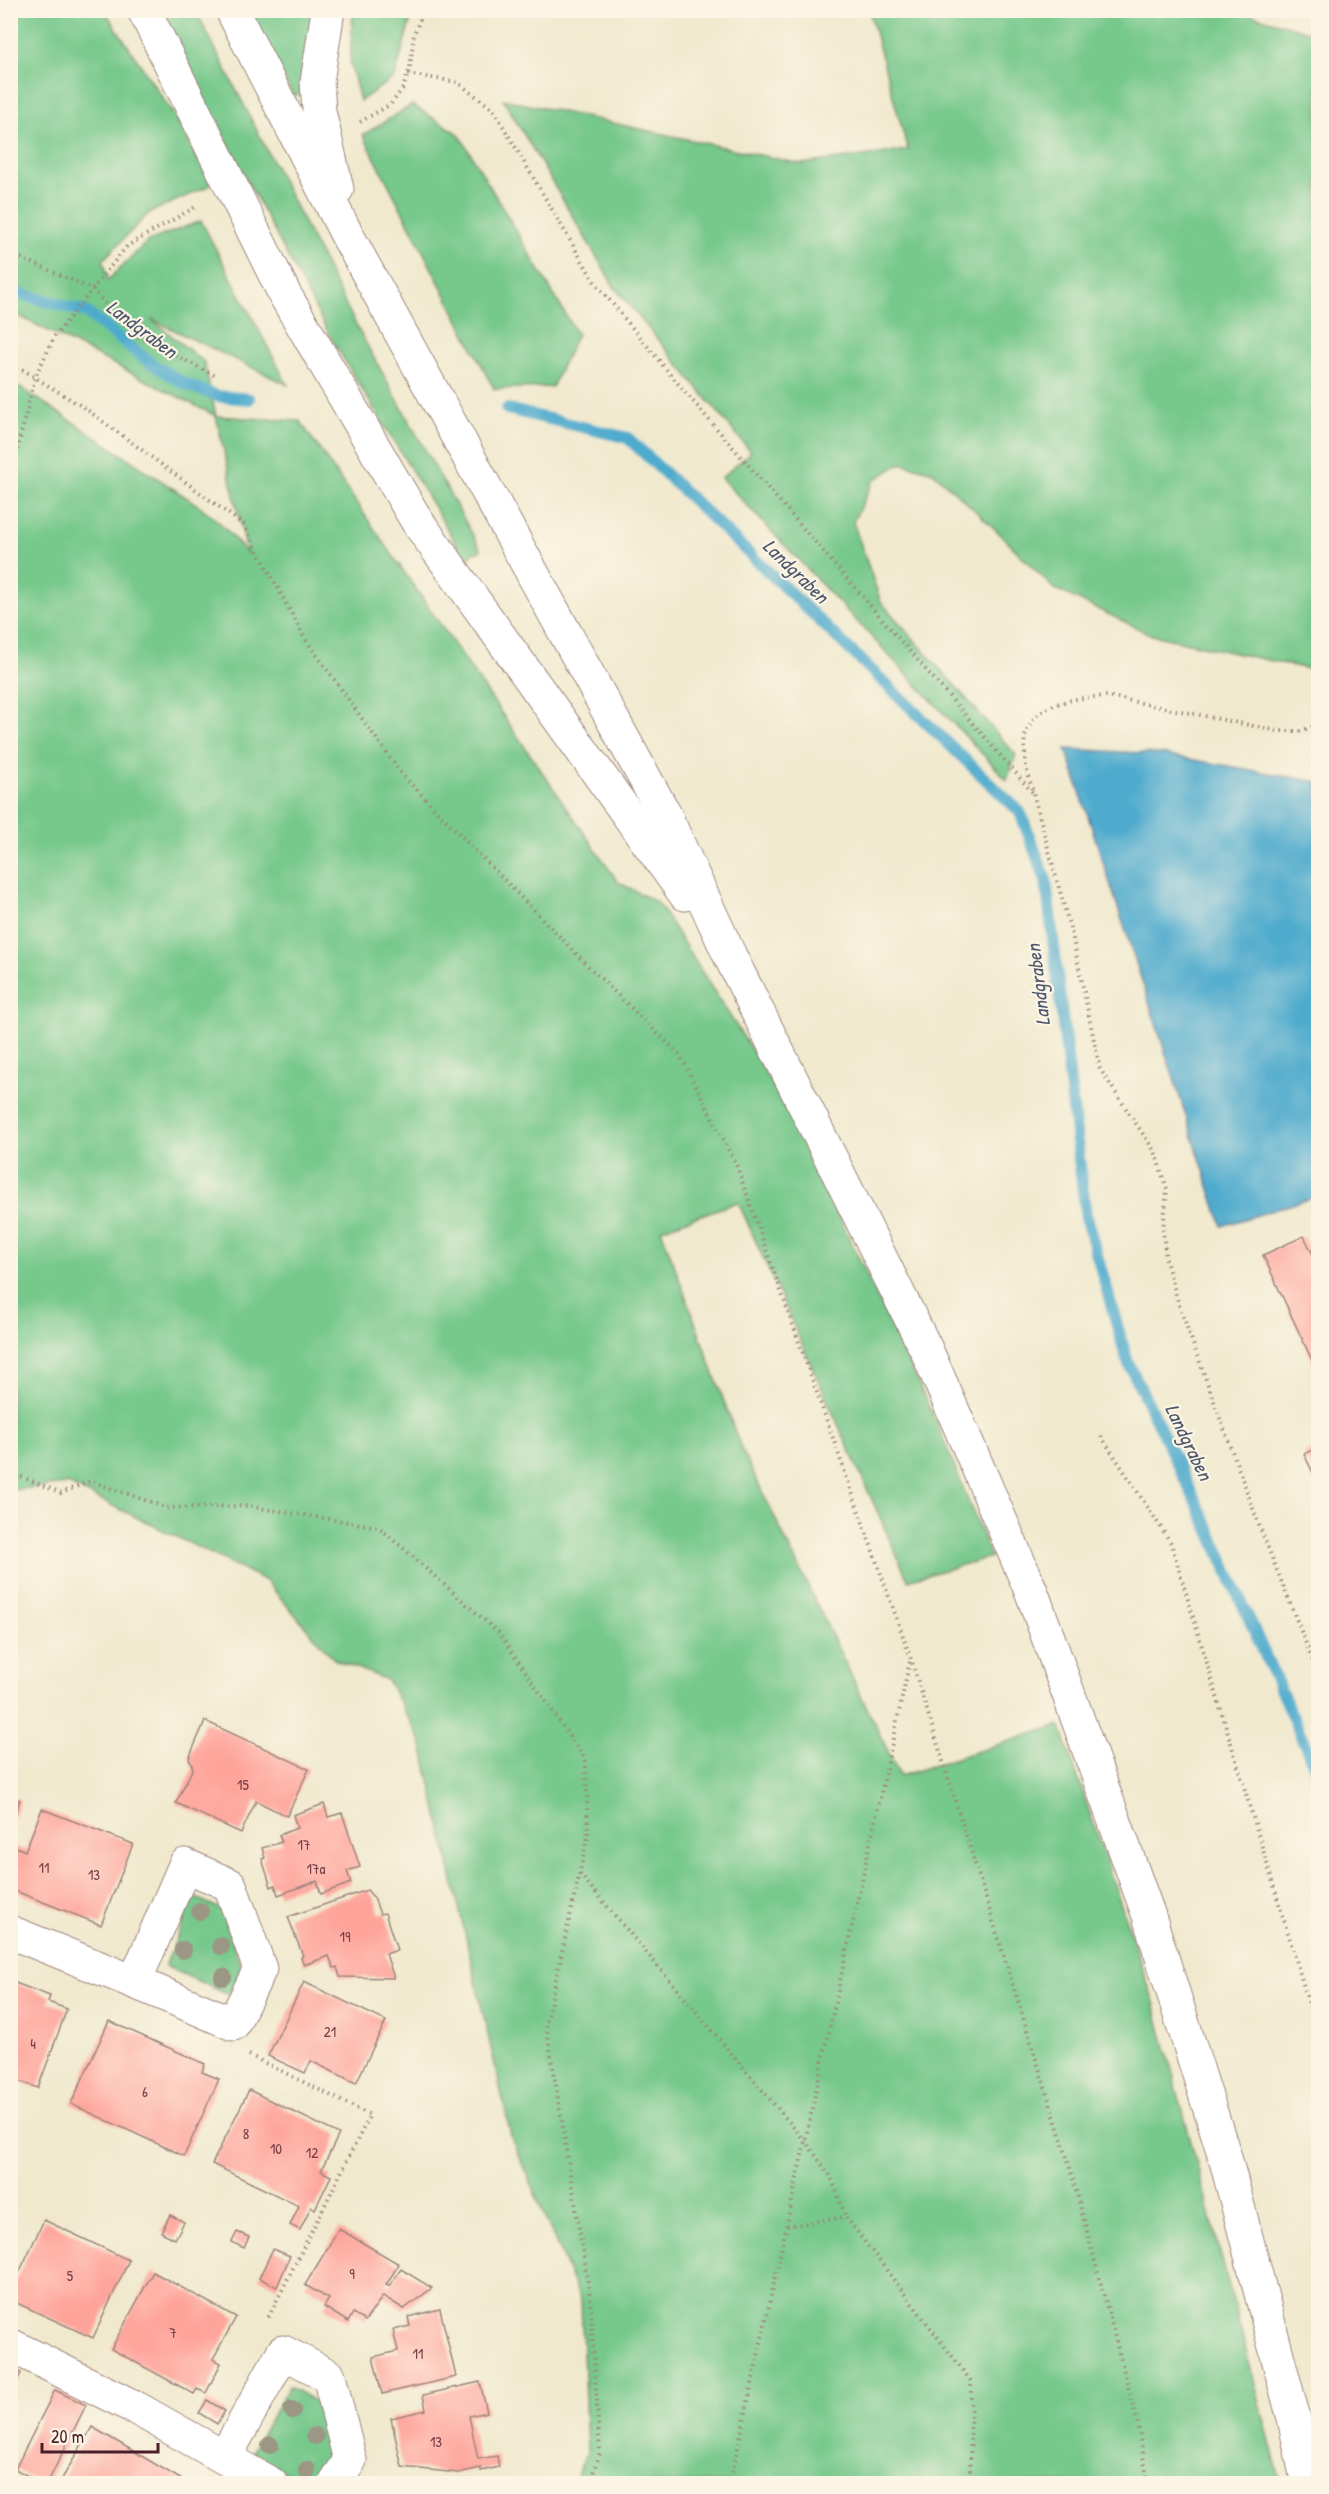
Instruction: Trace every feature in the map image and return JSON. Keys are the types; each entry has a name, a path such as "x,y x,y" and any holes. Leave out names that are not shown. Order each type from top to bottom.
{"main road":[{"path":"144,10 285,295 417,521 730,956"},
{"path":"232,10 347,235 665,815 730,956 926,1349 1032,1593 1149,1917 1225,2157 1295,2423 1308,2484"},
{"path":"328,10 317,82 320,111 347,235"},
{"path":"10,1932 135,1981 233,2024 260,1969 230,1885 185,1865 135,1981"},
{"path":"10,2345 91,2384 271,2484"},
{"path":"225,2457 283,2352 329,2376 350,2460 335,2484"}],"path":[{"path":"357,123 386,108 400,94 408,74 414,34 424,10"},
{"path":"408,74 457,82 493,109 594,281 692,400 1035,795"},
{"path":"10,479 34,377 55,336 128,246 196,206"},
{"path":"10,254 92,289 132,333 216,376"},
{"path":"10,368 23,370 86,409 244,525 304,637 403,776 595,973 680,1055 735,1164 911,1659 1069,2163 1137,2420 1148,2484"},
{"path":"1318,725 1300,731 1278,731 1107,696 1081,698 1053,705 1032,719 1024,739 1026,767 1073,939 1100,1069 1155,1152 1167,1189 1162,1230 1166,1261 1179,1305 1259,1525 1318,1674"},
{"path":"1101,1436 1170,1543 1318,2034"},
{"path":"10,1472 61,1493 90,1481 168,1508 248,1506 379,1527 498,1632 586,1760 588,1835 546,2024 590,2296 600,2453 590,2484"},
{"path":"730,2484 911,1659"},
{"path":"579,1874 806,2142 831,2177 846,2217 971,2381 970,2484"},
{"path":"233,2024 224,2043 370,2115 267,2320 281,2328 283,2352"},
{"path":"787,2226 846,2217"}],"green space":[{"path":"11,10 105,11 177,120 211,185 149,213 103,260 108,280 148,241 201,221 288,385 151,319 204,362 216,416 11,312"},
{"path":"161,11 196,11 357,327 481,550 465,558 332,340 189,71"},
{"path":"250,11 313,11 303,93 293,96"},
{"path":"353,11 413,11 395,77 360,101 350,62"},
{"path":"869,11 1239,11 1318,35 1318,671 1152,635 1053,588 995,529 933,472 901,463 874,480 853,522 881,602 1016,755 1007,780 721,478 751,452 615,288 503,99 801,164 908,150"},
{"path":"412,105 459,134 577,334 552,387 494,389 363,135"},
{"path":"11,386 20,387 201,507 222,525 247,553 216,416 300,421 618,882 658,903 760,1063 802,1138 936,1421 991,1557 908,1580 738,1202 661,1229 741,1448 900,1776 1060,1725 1154,2002 1281,2483 573,2483 587,2453 581,2301 512,2140 421,1741 387,1680 334,1659 265,1580 68,1484 11,1490"},
{"path":"194,1897 221,1909 242,1969 229,1995 165,1966"},
{"path":"289,2386 316,2402 331,2459 315,2483 301,2483 252,2452"}],"water":[{"path":"1066,749 1161,754 1318,782 1318,1194 1312,1198 1222,1226"}],"building":[{"path":"1304,1236 1318,1265 1318,1373 1263,1255"},
{"path":"1318,1447 1318,1475 1315,1477 1304,1454"},
{"path":"205,1721 309,1769 287,1816 256,1801 241,1833 176,1803 193,1768 189,1758"},
{"path":"10,1797 20,1800 11,1825 10,1825"},
{"path":"324,1804 328,1817 342,1813 360,1867 347,1871 351,1883 321,1894 317,1881 278,1895 275,1885 271,1887 262,1859 265,1858 262,1848 282,1842 279,1835 297,1828 293,1815"},
{"path":"42,1809 133,1844 101,1925 10,1889 10,1854 14,1846 25,1851"},
{"path":"367,1890 374,1898 380,1914 385,1913 397,1950 386,1954 394,1978 340,1977 337,1967 334,1968 329,1956 304,1965 301,1957 303,1956 288,1917"},
{"path":"10,1981 50,1996 48,2002 67,2009 38,2088 10,2078"},
{"path":"304,1982 386,2021 356,2083 311,2061 305,2073 268,2056"},
{"path":"109,2021 205,2064 202,2072 219,2079 184,2156 71,2104"},
{"path":"249,2090 339,2134 321,2171 331,2176 315,2209 311,2207 300,2230 290,2225 299,2206 212,2164"},
{"path":"170,2215 184,2222 175,2239 161,2232"},
{"path":"44,2220 129,2260 93,2338 10,2300 10,2292"},
{"path":"339,2229 399,2264 386,2285 389,2286 401,2269 432,2288 404,2309 383,2296 365,2321 353,2313 348,2322 324,2307 329,2299 305,2285"},
{"path":"237,2232 249,2237 244,2248 232,2242"},
{"path":"273,2249 290,2256 277,2287 259,2278"},
{"path":"153,2272 236,2317 213,2359 221,2363 206,2393 197,2389 194,2394 111,2349"},
{"path":"440,2309 456,2377 382,2394 373,2357 398,2351 393,2330 410,2326 408,2317"},
{"path":"10,2369 21,2373 10,2396"},
{"path":"480,2382 487,2412 469,2416 478,2459 497,2456 499,2467 458,2473 402,2467 391,2418 426,2410 423,2395"},
{"path":"55,2390 86,2405 47,2484 43,2484 15,2469"},
{"path":"207,2400 225,2411 217,2424 199,2413"},
{"path":"92,2427 116,2441 189,2484 59,2484"}],"waterway":[{"name":"Landgraben","path":"10,291 86,312 149,362 185,384 217,396 249,399"},
{"name":"Landgraben","path":"507,409 628,438 1020,812 1046,880 1086,1217 1127,1360 1209,1529 1318,1774"}]}
